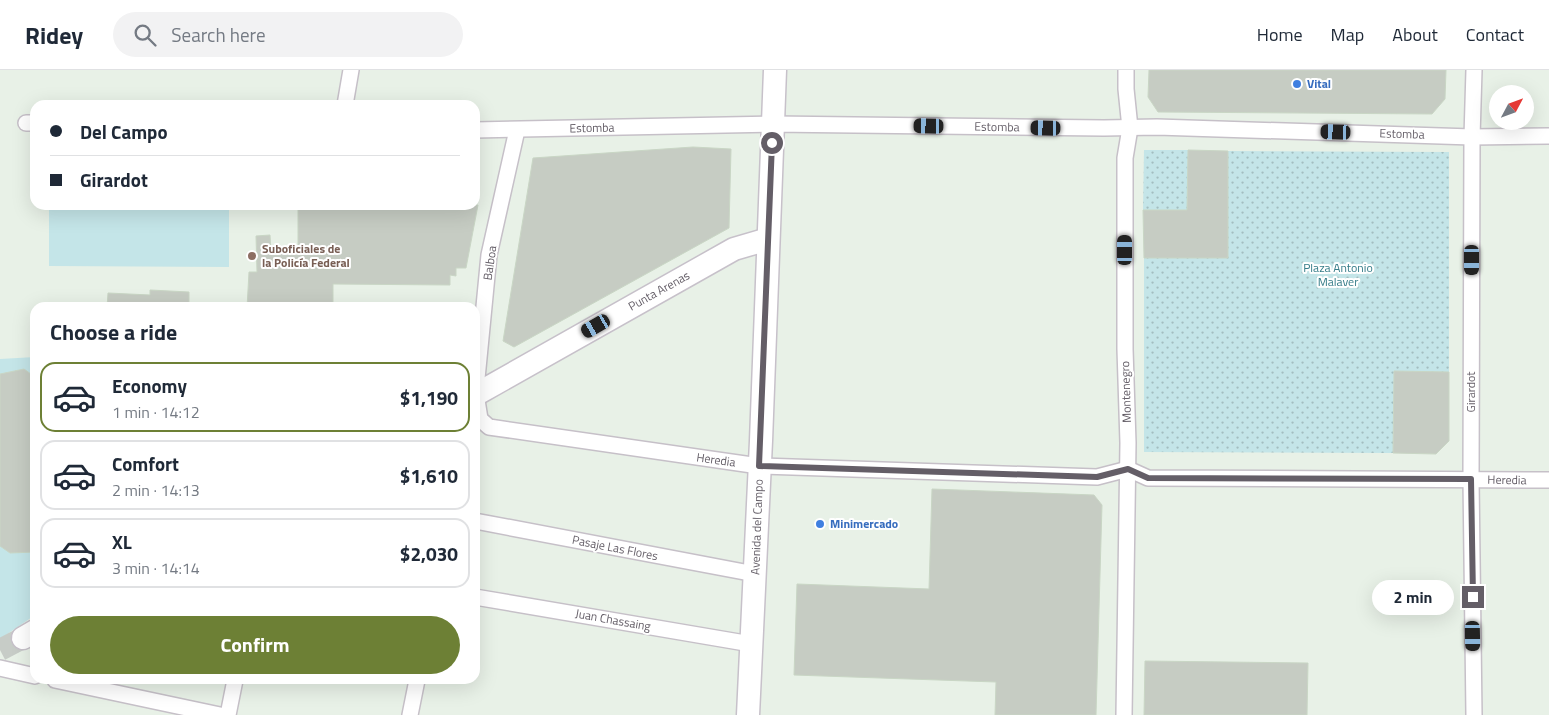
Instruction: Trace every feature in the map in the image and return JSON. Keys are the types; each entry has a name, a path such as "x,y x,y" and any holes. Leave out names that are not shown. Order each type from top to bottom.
{"main road":[{"name":"Avenida del Campo","path":"748,715 775,70"},
{"name":"Punta Arenas","path":"480,393 734,249 768,239"}],"street":[{"path":"346,100 351,70"},
{"name":"Montenegro","path":"1124,715 1128,469 1125,349 1125,158 1130,128 1126,70"},
{"name":"Girardot","path":"1474,70 1472,137 1471,479 1474,715"},
{"name":"Estomba","path":"480,130 773,124 1157,127 1472,137 1549,136"},
{"name":"Balboa","path":"480,349 490,255 517,130"},
{"name":"Heredia","path":"480,419 489,427 759,466 1097,477 1128,469 1148,478 1549,480"},
{"name":"Pasaje Las Flores","path":"480,522 755,574"},
{"name":"Juan Chassaing","path":"480,598 751,644"},
{"path":"0,668 30,675"},
{"path":"74,684 220,715"},
{"path":"228,715 234,684"},
{"path":"410,715 416,684"}],"green space":[{"path":"1144,150 1188,150 1187,210 1143,210"},
{"name":"Plaza Antonio Malaver","path":"1228,151 1449,152 1449,372 1394,372 1393,453 1144,452 1144,258 1228,258"},
{"path":"49,210 229,210 229,267 49,266"},
{"path":"30,357 30,618 0,639 0,359"}],"building":[{"name":"Vital","path":"1149,70 1446,70 1445,99 1432,114 1158,112 1148,97"},
{"path":"693,147 731,149 729,228 514,347 503,341 533,158"},
{"path":"1188,150 1228,151 1228,258 1144,258 1143,210 1187,210"},
{"path":"298,210 477,210 466,268 456,268 456,276 450,275 450,285 333,284 333,302 247,302 249,272 257,272 256,236 270,235 271,252 298,251"},
{"path":"150,290 189,292 189,302 107,302 108,293 150,295"},
{"path":"24,369 30,373 30,552 10,553 0,546 0,374"},
{"path":"1394,371 1449,372 1449,441 1436,454 1393,453"},
{"path":"932,489 1094,495 1102,505 1096,715 995,715 996,682 794,675 797,584 929,589"},
{"path":"1145,661 1308,663 1307,715 1144,715"}],"tunnel":[{"path":"0,650 23,638"}],"place":[{"name":"Vital","path":"1297,84"},
{"name":"Suboficiales de la Policía Federal","path":"252,256"},
{"name":"Minimercado","path":"820,524"}],"route":[{"path":"772,143 759,466 1097,477 1128,469 1148,478 1471,479 1473,597"}]}
